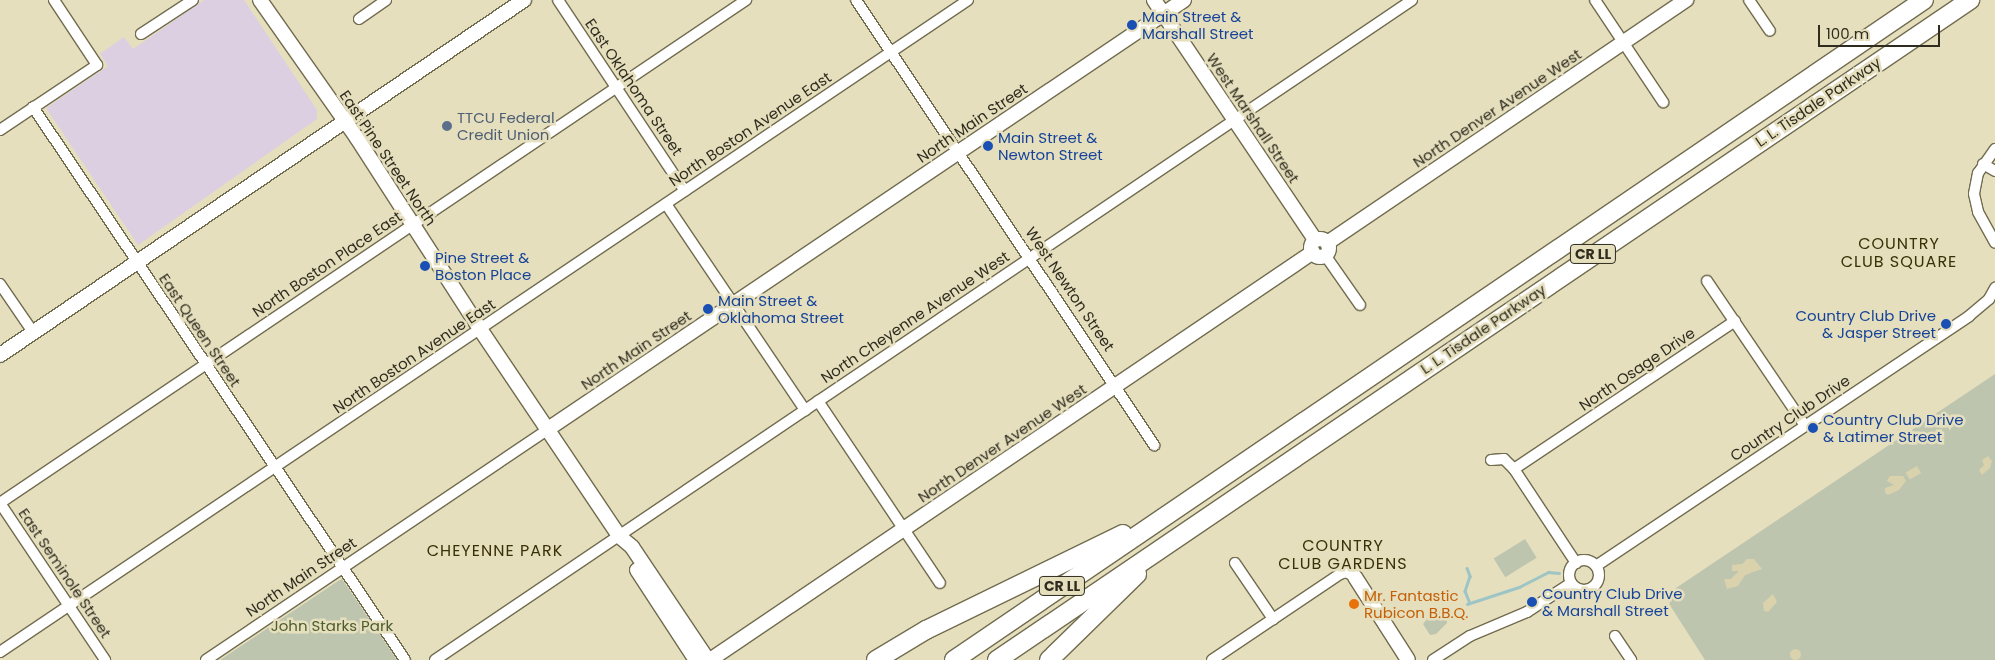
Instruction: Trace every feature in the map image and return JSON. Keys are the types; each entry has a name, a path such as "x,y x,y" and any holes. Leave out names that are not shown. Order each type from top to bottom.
{"highway":[{"name":"L. L. Tisdale Parkway","path":"954,660 1924,0"},
{"name":"L. L. Tisdale Parkway","path":"997,660 1970,0"},
{"path":"876,660 926,630 1170,512"},
{"path":"1049,660 1072,634 1173,539"}],"street":[{"path":"0,130 97,65 54,0"},
{"path":"141,34 193,0"},
{"name":"East Pine Street North","path":"260,0 346,122 414,224 480,329 620,536 632,547 709,660"},
{"path":"359,19 386,0"},
{"path":"0,355 524,0"},
{"name":"East Oklahoma Street","path":"558,0 685,191"},
{"name":"North Boston Place East","path":"0,503 746,0"},
{"name":"West Newton Street","path":"856,0 1154,445"},
{"name":"North Boston Avenue East","path":"0,652 968,0"},
{"name":"West Marshall Street","path":"1154,0 1360,305"},
{"name":"North Main Street","path":"206,660 1184,0"},
{"name":"North Cheyenne Avenue West","path":"435,660 1412,0"},
{"path":"1595,0 1663,102"},
{"name":"North Denver Avenue West","path":"709,660 1686,0"},
{"path":"1749,0 1770,31"},
{"name":"East Queen Street","path":"33,108 405,660"},
{"path":"1995,149 1980,169 1976,206 1995,243"},
{"path":"1980,169 1995,171"},
{"path":"666,204 805,410"},
{"path":"1707,281 1805,426"},
{"path":"0,284 33,332"},
{"name":"Country Club Drive","path":"1596,566 1979,309 1995,288"},
{"name":"North Osage Drive","path":"1514,469 1735,321"},
{"path":"818,401 940,583"},
{"path":"1491,460 1504,459 1514,469 1576,563"},
{"name":"East Seminole Street","path":"0,503 105,660"},
{"name":"East Pine Street North","path":"620,536 625,552 696,660"},
{"path":"1583,560 1596,566 1599,577 1593,587 1584,590 1571,583 1570,572 1576,563 1583,560"},
{"path":"1235,563 1273,619"},
{"path":"1212,660 1342,573 1355,577 1408,660"},
{"path":"1433,660 1481,630 1527,612 1571,583"},
{"path":"1615,636 1631,660"}],"shaded area":[{"path":"204,0 244,0 317,110 317,119 138,245 46,108 108,66 100,54 124,37 133,49"}],"green space":[{"path":"1995,374 1995,660 1705,660 1664,596"},
{"path":"1525,539 1537,558 1505,577 1494,559"},
{"name":"John Starks Park","path":"342,579 397,660 220,660 338,581"},
{"path":"1439,611 1446,616 1447,623 1436,634 1430,635 1423,624 1432,612"}],"sand":[{"path":"1988,456 1992,461 1990,468 1982,475 1979,470 1984,465 1982,460"},
{"path":"1917,466 1921,473 1910,479 1906,472"},
{"path":"1890,476 1903,476 1906,481 1899,490 1888,495 1885,493 1885,488 1894,485 1887,481"},
{"path":"1747,559 1754,559 1762,569 1745,575 1738,586 1727,589 1724,579 1731,579 1739,571 1732,571 1732,565 1742,564"},
{"path":"1773,594 1777,602 1768,612 1764,611 1763,603"},
{"path":"1795,648 1801,654 1795,660 1789,654"}],"waterway":[{"path":"1467,568 1470,576 1465,591 1469,601"},
{"path":"1467,604 1519,587 1548,572 1559,573"}],"place":[{"name":"Main Street & Marshall Street","path":"1132,25"},
{"name":"TTCU Federal Credit Union","path":"447,126"},
{"name":"Main Street & Newton Street","path":"988,146"},
{"name":"Pine Street & Boston Place","path":"425,266"},
{"name":"Main Street & Oklahoma Street","path":"708,309"},
{"name":"Country Club Drive & Jasper Street","path":"1946,324"},
{"name":"Country Club Drive & Latimer Street","path":"1813,428"},
{"name":"Country Club Drive & Marshall Street","path":"1532,602"},
{"name":"Mr. Fantastic Rubicon B.B.Q.","path":"1354,604"}],"district":[{"name":"COUNTRY CLUB SQUARE","path":"1899,253"},
{"name":"CHEYENNE PARK","path":"495,551"},
{"name":"COUNTRY CLUB GARDENS","path":"1343,555"}]}
